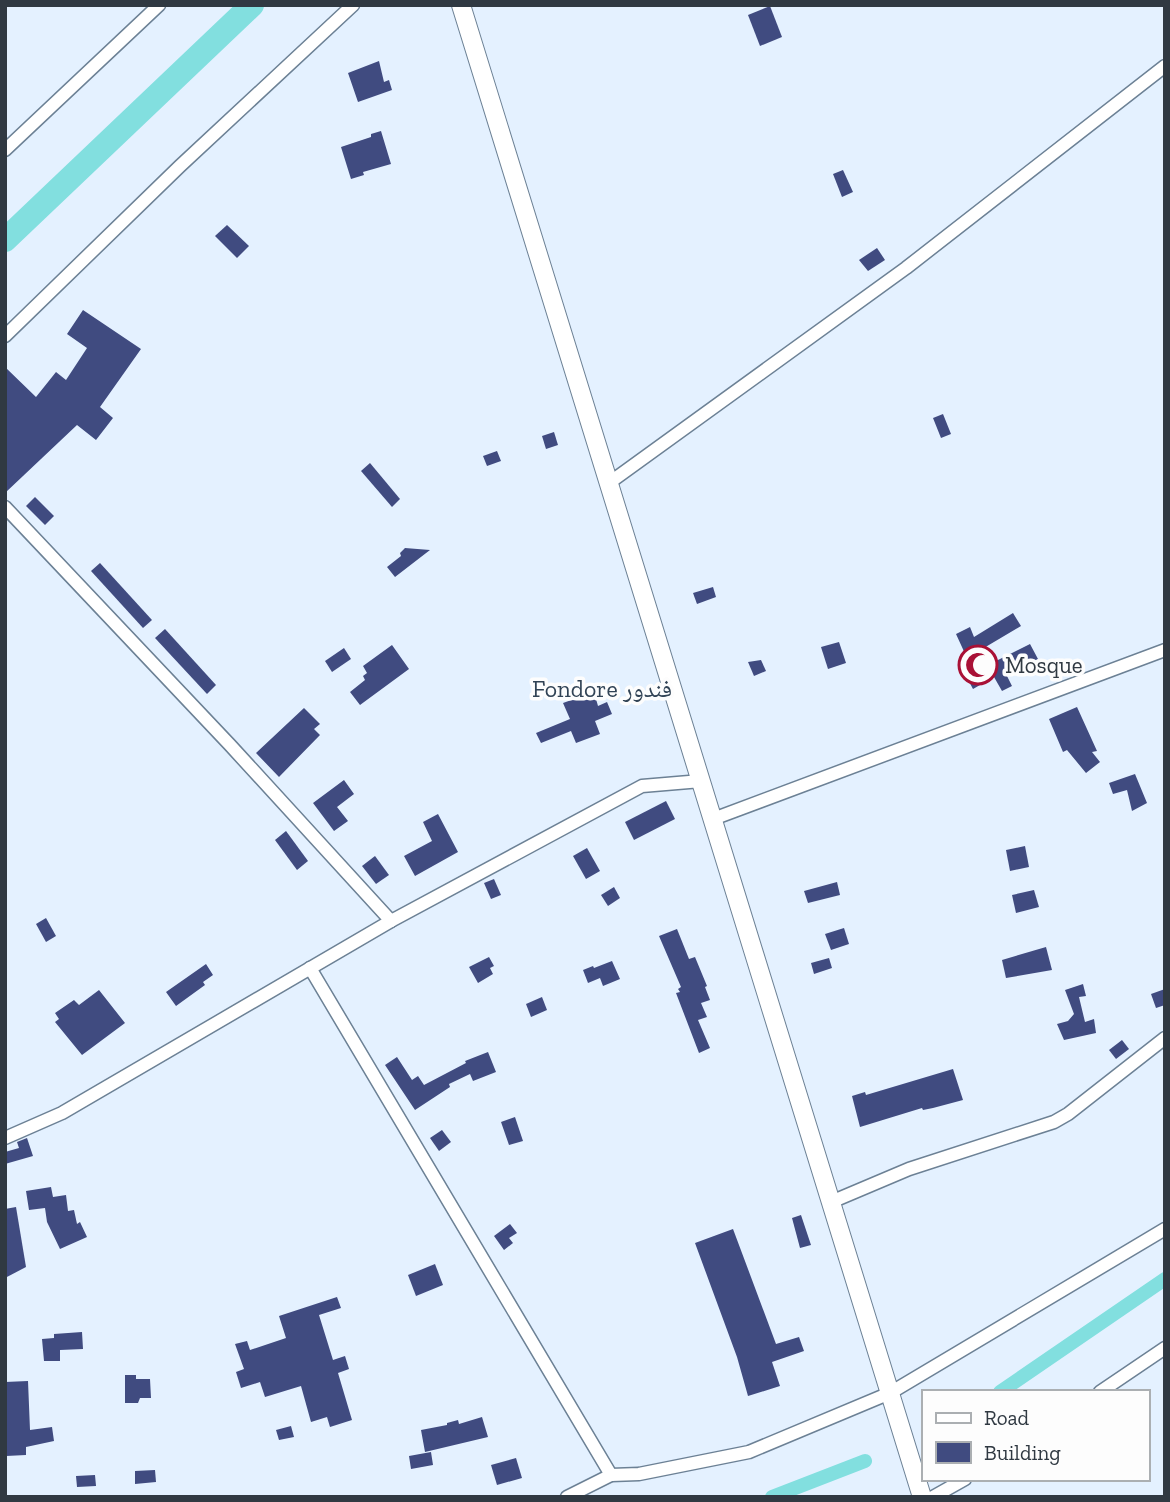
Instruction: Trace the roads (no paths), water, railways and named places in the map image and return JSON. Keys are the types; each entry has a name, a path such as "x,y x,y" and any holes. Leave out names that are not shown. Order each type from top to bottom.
{"main road":[{"path":"461,5 922,1497"}],"street":[{"path":"5,150 159,5"},
{"path":"5,337 180,166 353,5"},
{"path":"609,483 906,268 1165,66"},
{"path":"5,507 230,745 391,921"},
{"path":"713,819 1165,650"},
{"path":"5,1138 61,1113 391,921 642,786 701,781"},
{"path":"310,968 611,1475"},
{"path":"831,1202 909,1169 1054,1122 1165,1038"},
{"path":"567,1497 611,1475 639,1474 749,1452 890,1394 1165,1229"},
{"path":"1103,1390 1165,1348"},
{"path":"933,1497 961,1481"}],"waterway":[{"path":"5,240 252,5"},
{"path":"1003,1390 1165,1279"},
{"path":"772,1497 865,1461"}],"place":[{"name":"Mosque","path":"978,665"}],"district":[{"name":"Fondore فندور","path":"602,689"}]}
